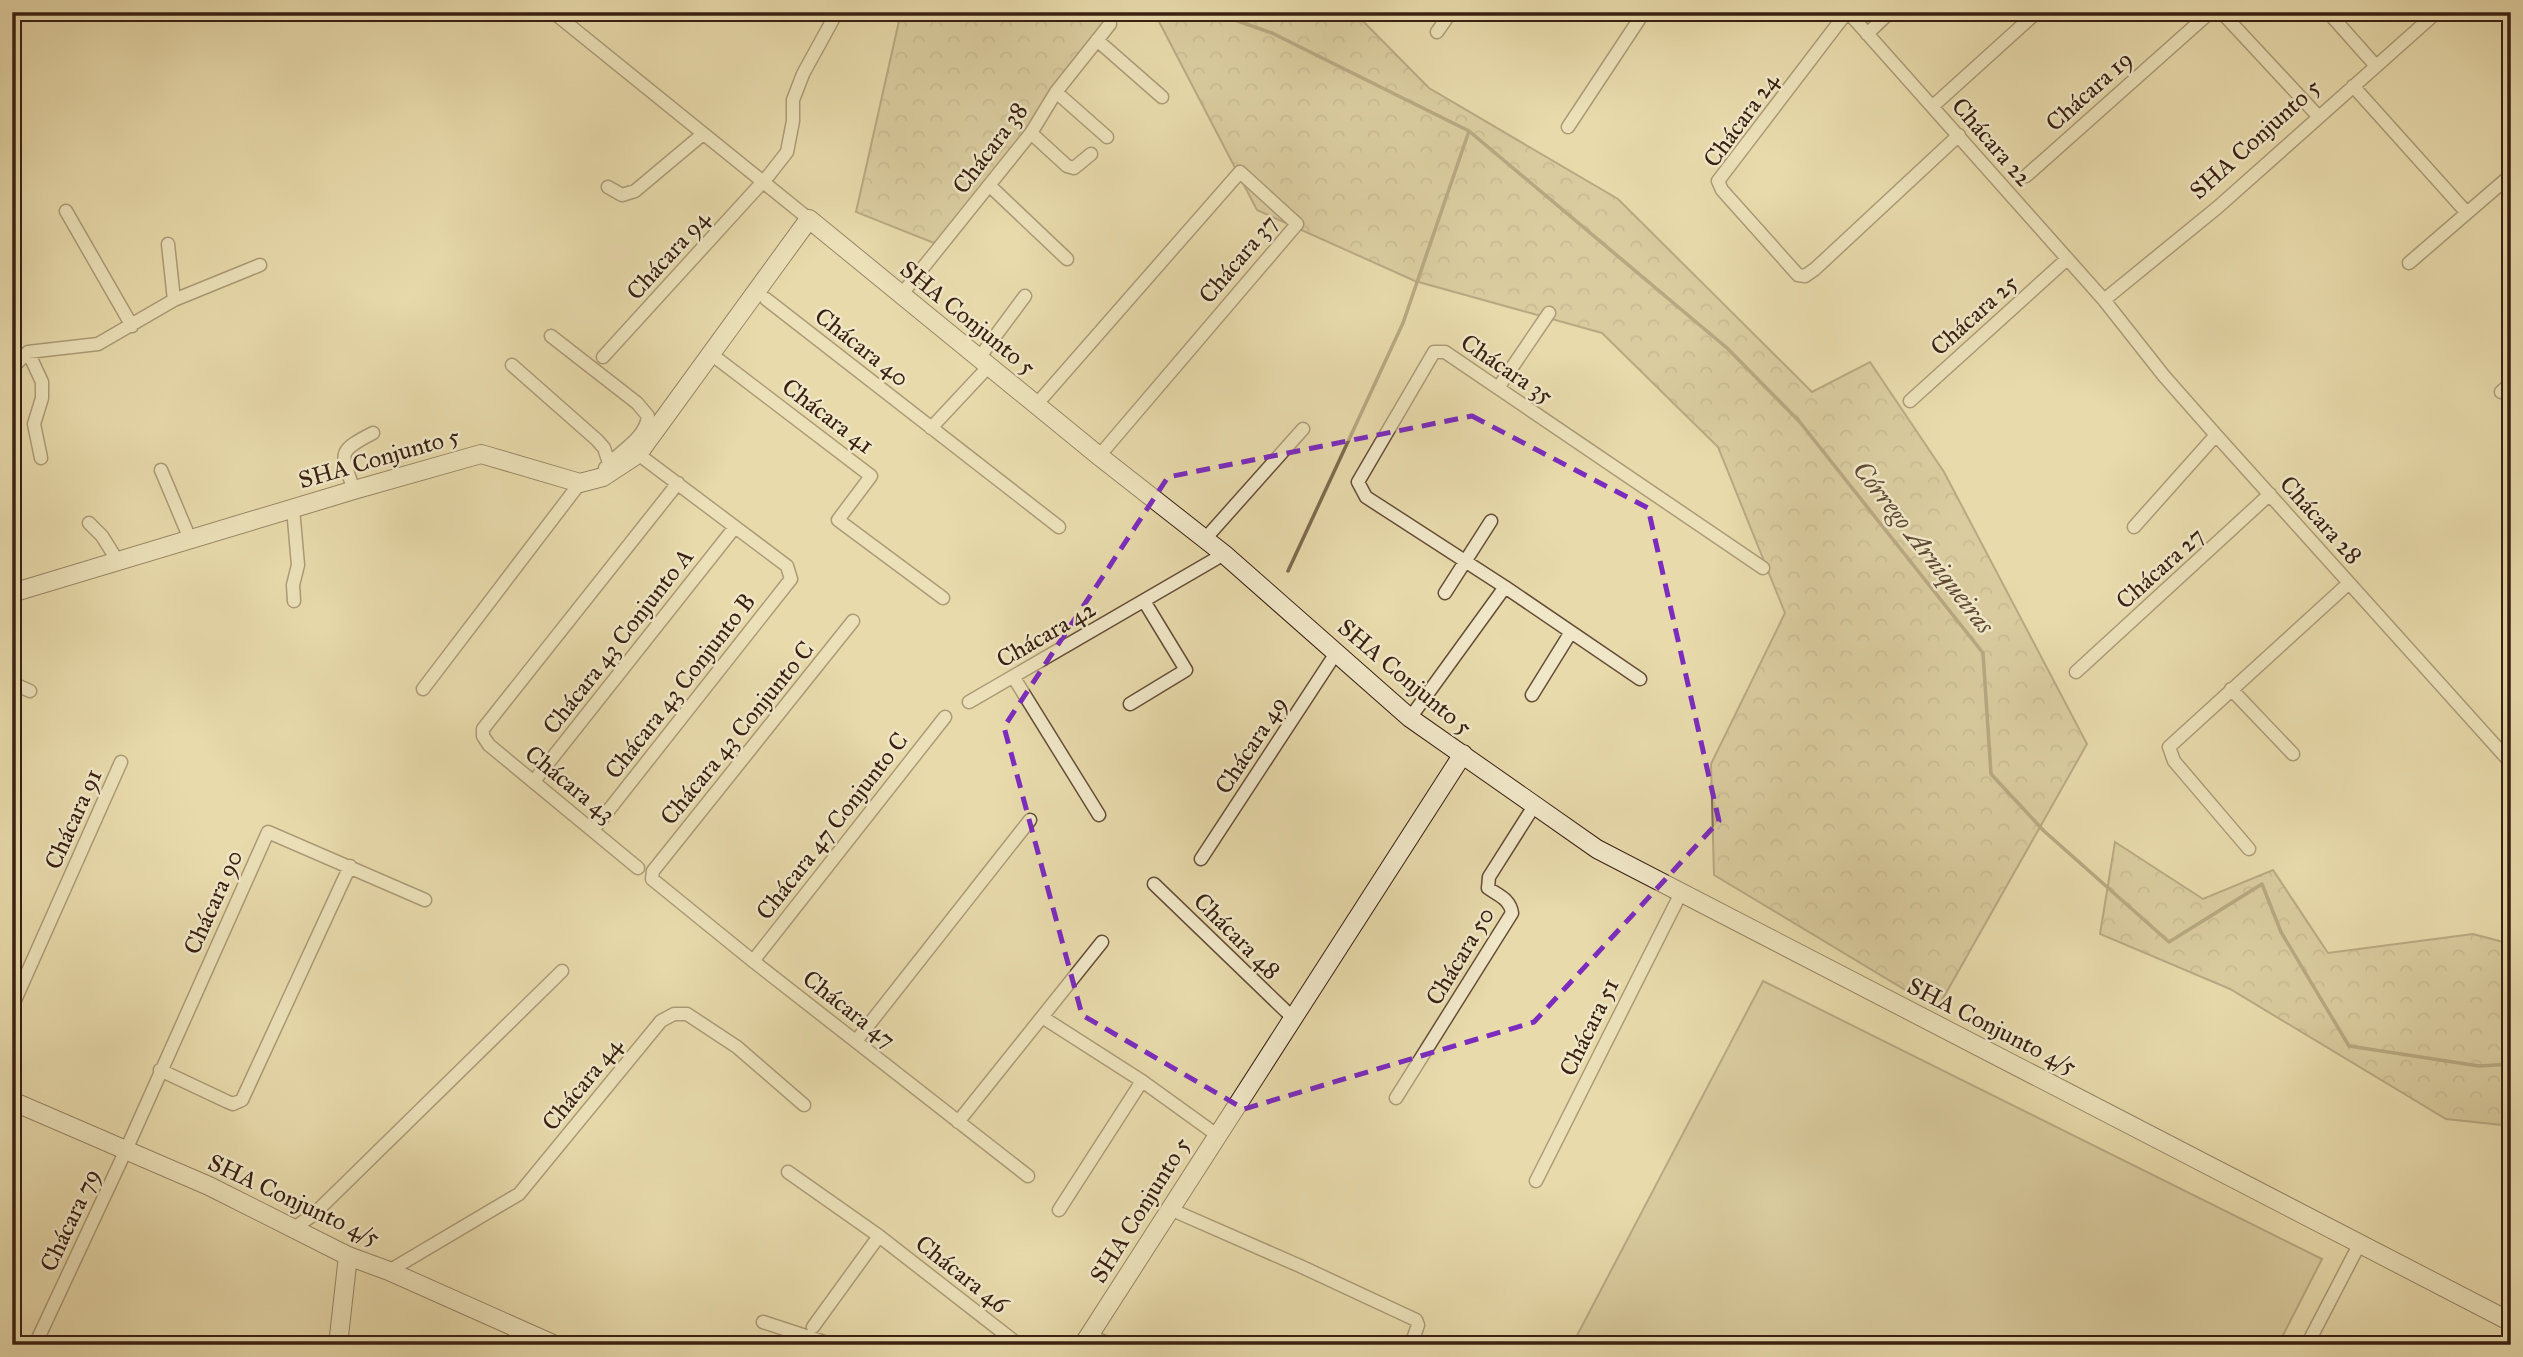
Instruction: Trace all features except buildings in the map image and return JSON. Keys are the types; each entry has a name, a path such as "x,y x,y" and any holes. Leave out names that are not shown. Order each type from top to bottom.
{"street":[{"name":"SHA Conjunto 5","path":"553,12 1098,456 1205,538 1410,718 1463,754 1086,1340"},
{"name":"Chácara 94","path":"603,357 787,152 793,121 793,100 803,74 836,12"},
{"path":"1437,32 1451,12"},
{"path":"1569,127 1644,12"},
{"name":"Chácara 22","path":"1847,12 2104,300"},
{"name":"Chácara 24","path":"1847,12 1718,181 1722,190 1798,275 1805,276 1815,269 1959,135"},
{"path":"1867,34 1890,12"},
{"path":"1933,106 2037,12"},
{"name":"Chácara 19","path":"2026,176 2207,15 2214,12 2225,16 2318,116"},
{"path":"2328,12 2376,66"},
{"name":"SHA Conjunto 5","path":"2104,300 2217,207 2437,12"},
{"name":"Chácara 38","path":"901,295 1031,133 1056,92 1110,24"},
{"path":"1097,40 1162,97"},
{"path":"2353,86 2467,213"},
{"path":"1056,92 1107,137"},
{"path":"1031,133 1067,166 1074,168 1091,154"},
{"path":"608,187 622,195 635,191 703,134"},
{"name":"Chácara 37","path":"1036,405 1240,172 1297,224 1098,456"},
{"path":"2409,263 2511,175"},
{"path":"990,186 1067,259"},
{"path":"66,211 132,326"},
{"path":"423,689 580,483 638,454 809,219"},
{"path":"168,244 174,300"},
{"name":"Chácara 25","path":"1910,401 2067,259"},
{"path":"12,368 28,352 98,344 174,300 260,265"},
{"path":"931,428 984,362 1025,296"},
{"name":"Chácara 40","path":"766,299 1059,527"},
{"name":"Chácara 28","path":"2104,300 2164,376 2511,763"},
{"path":"1498,388 1549,313"},
{"path":"551,335 637,403 648,416 639,436 606,470"},
{"path":"28,352 42,382 42,398 34,424 41,458"},
{"name":"Chácara 35","path":"1640,678 1366,497 1358,482 1434,352 1445,352 1763,568"},
{"name":"Chácara 41","path":"711,354 871,476 838,520 943,598"},
{"path":"512,365 604,447 606,470"},
{"path":"1205,538 1303,429"},
{"path":"354,490 344,455 347,447 373,433"},
{"path":"2134,527 2216,435"},
{"name":"SHA Conjunto 5","path":"12,593 481,454 580,483"},
{"path":"638,454 735,527"},
{"path":"161,470 190,539"},
{"name":"Chácara 43 Conjunto A","path":"482,729 678,483"},
{"name":"Chácara 27","path":"2077,672 2270,494"},
{"path":"293,508 298,565 293,586 294,601"},
{"path":"1446,593 1491,521"},
{"path":"89,523 102,536 117,560"},
{"name":"Chácara 43 Conjunto A","path":"534,781 735,527"},
{"name":"Chácara 43 Conjunto B","path":"593,830 791,579 787,566 735,527"},
{"name":"Chácara 42","path":"969,702 1224,554"},
{"path":"2249,849 2174,761 2169,751 2174,741 2349,583"},
{"path":"1410,718 1505,587"},
{"path":"1130,704 1186,670 1144,601"},
{"name":"Chácara 43 Conjunto C","path":"653,871 853,621"},
{"path":"1532,695 1571,632"},
{"name":"Chácara 49","path":"1201,859 1336,653"},
{"path":"1014,678 1099,815"},
{"path":"12,683 30,691"},
{"path":"2231,690 2293,754"},
{"name":"Chácara 47 Conjunto C","path":"752,961 945,717"},
{"name":"Chácara 43","path":"482,729 489,745 638,868"},
{"name":"SHA Conjunto 4/5","path":"1463,754 1597,849 2511,1322"},
{"name":"Chácara 91","path":"12,1007 121,762"},
{"name":"Chácara 50","path":"1396,1098 1512,913 1511,905 1488,888 1489,877 1534,806"},
{"path":"856,1041 1030,820"},
{"name":"Chácara 90","path":"126,1150 268,832 425,900"},
{"path":"160,1070 233,1104 242,1100 349,866"},
{"name":"Chácara 47","path":"653,871 654,883 1028,1176"},
{"name":"Chácara 48","path":"1154,884 1292,1017"},
{"name":"Chácara 51","path":"1536,1181 1681,892"},
{"path":"958,1122 1102,942"},
{"path":"294,1228 313,1215 562,971"},
{"name":"Chácara 44","path":"389,1271 519,1194 661,1021 674,1014 687,1014 737,1047 804,1105"},
{"path":"1042,1017 1142,1081 1217,1135"},
{"path":"1059,1210 1142,1081"},
{"name":"SHA Conjunto 4/5","path":"12,1101 209,1186 348,1256 389,1271 555,1345"},
{"name":"Chácara 79","path":"35,1345 126,1150"},
{"name":"Chácara 46","path":"788,1172 879,1236 1019,1345"},
{"path":"1171,1207 1192,1219 1416,1320 1418,1325 1411,1345"},
{"name":"Chácara 46","path":"813,1327 879,1236"},
{"path":"2307,1345 2360,1244"},
{"path":"338,1345 348,1256"},
{"path":"764,1322 833,1345"},
{"path":"1086,1340 1113,1345"}],"highlighted area":[{"path":"1472,416 1648,508 1719,821 1534,1022 1244,1109 1082,1015 1004,727 1168,477"}],"green space":[{"path":"901,12 1114,12 944,247 856,212"},
{"path":"1154,12 1354,12 1429,88 1618,199 1812,392 1870,362 1944,472 2087,744 1937,1009 1714,875 1711,764 1785,613 1718,447 1602,333 1415,281 1257,210"},
{"path":"2115,842 2203,899 2273,870 2328,953 2473,934 2511,944 2511,1126 2446,1119 2230,989 2100,934"},
{"path":"1763,981 2322,1259 2278,1345 1572,1345"}],"waterway":[{"name":"Córrego Arniqueiras","path":"1212,12 1272,33 1469,131 1727,348 1799,421 1983,653 1991,774 2044,831 2169,942 2262,884 2281,932 2349,1046 2479,1066 2511,1064"},
{"path":"1239,12 1245,22"},
{"path":"1288,571 1403,323 1469,131"}]}
